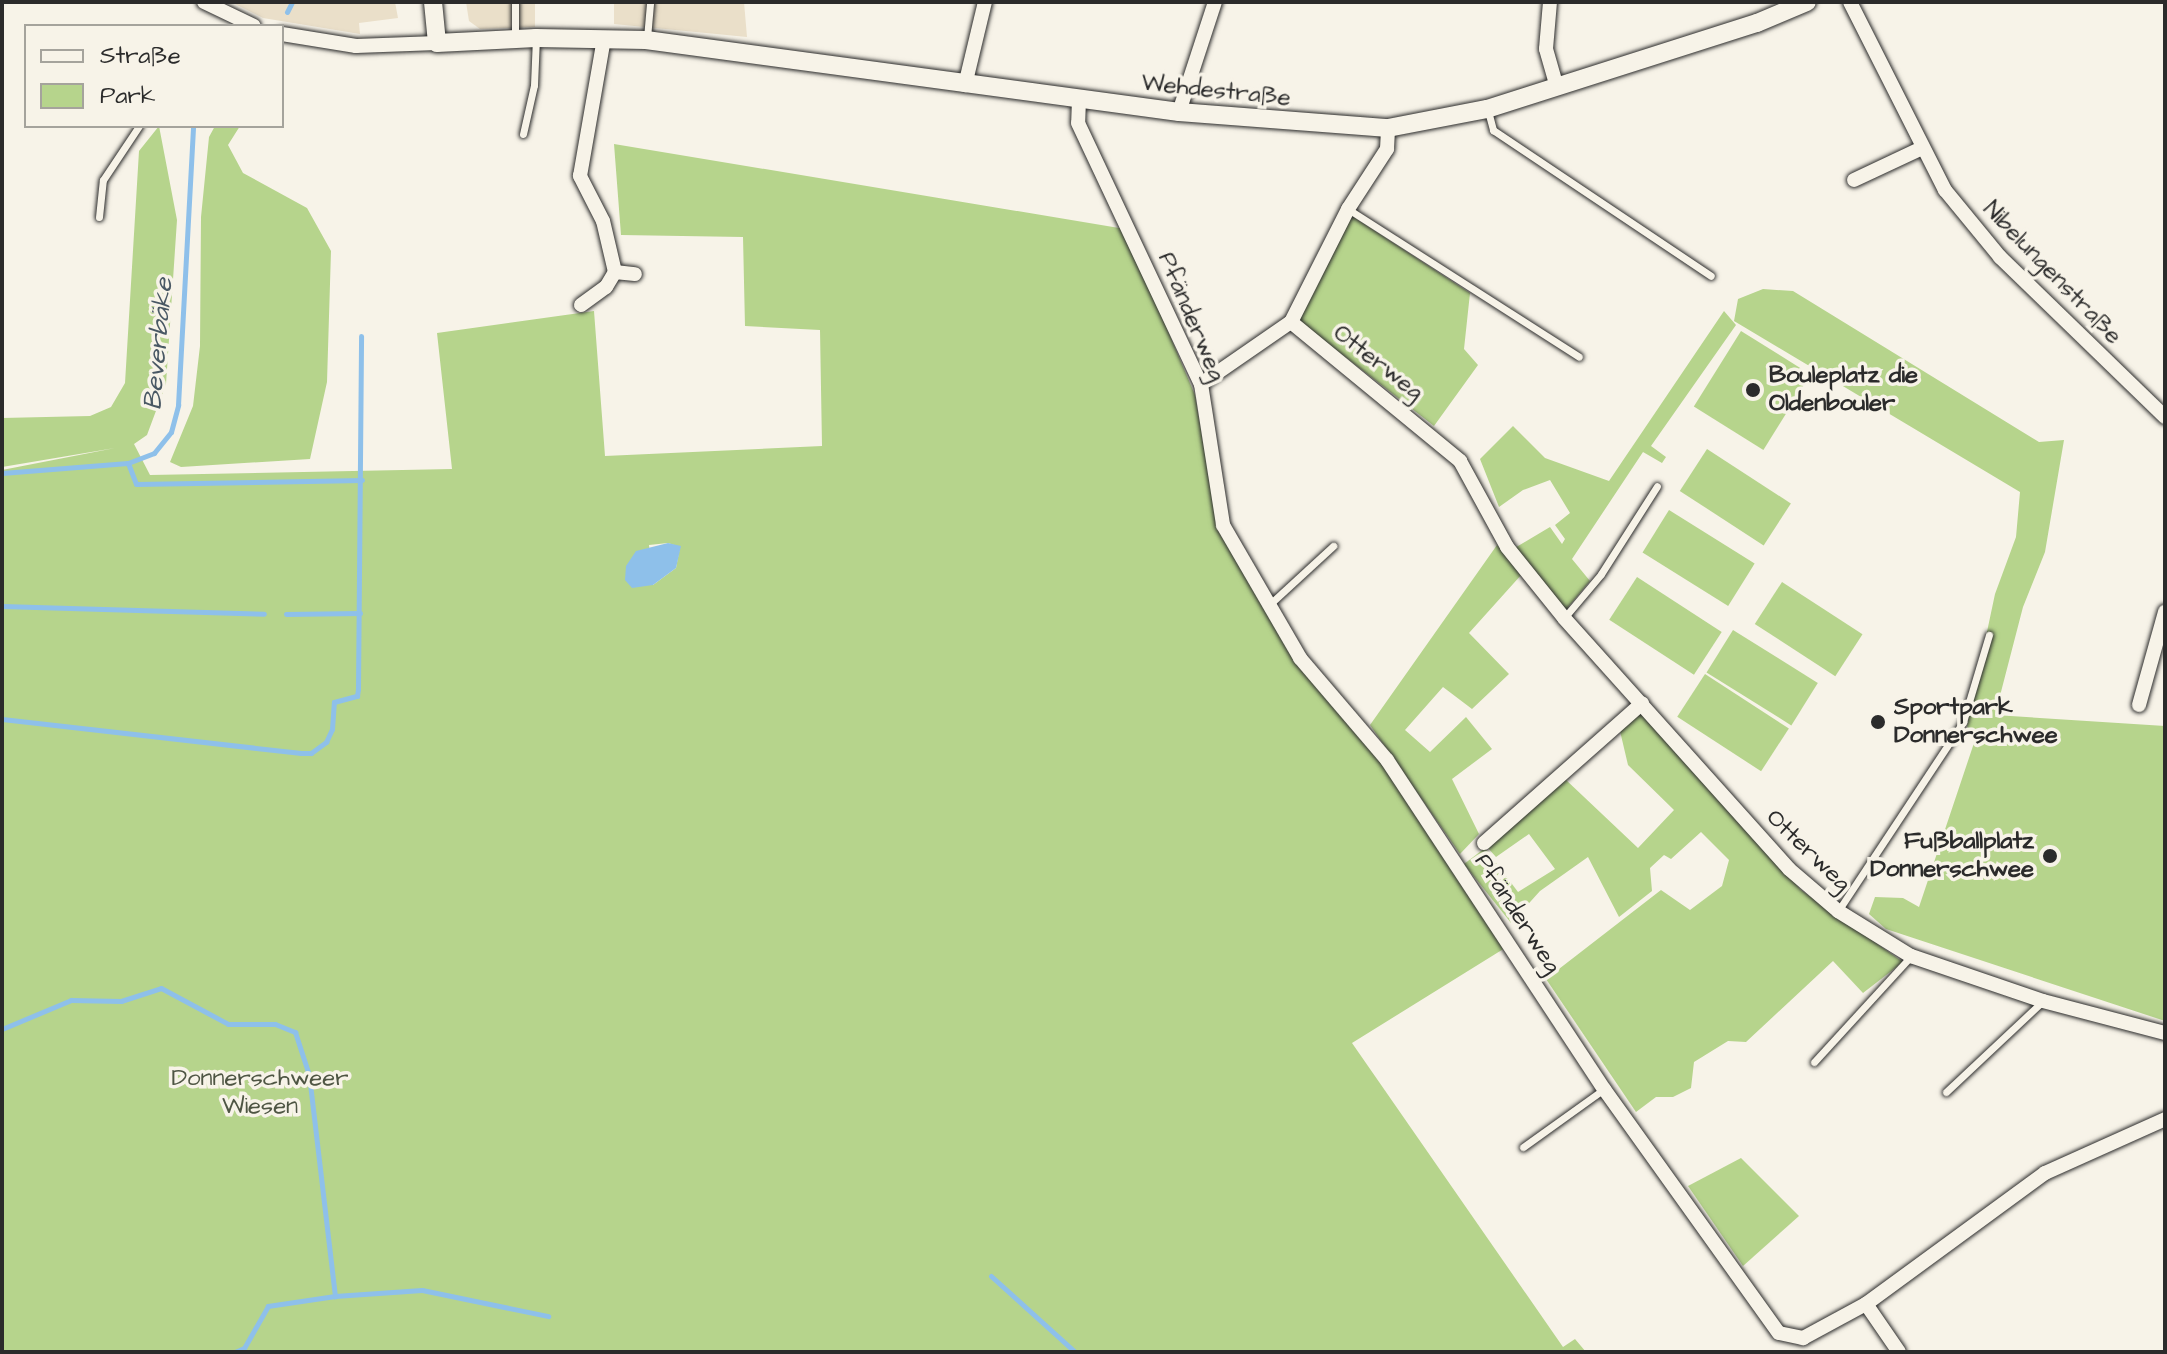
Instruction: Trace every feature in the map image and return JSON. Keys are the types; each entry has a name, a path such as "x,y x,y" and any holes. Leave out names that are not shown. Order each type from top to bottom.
{"street":[{"path":"204,2 233,22"},
{"path":"433,2 437,43"},
{"path":"965,85 985,2"},
{"path":"1179,112 1215,2"},
{"path":"1550,2 1546,49 1556,85"},
{"name":"Wehdestraße","path":"284,34 356,46 536,38 646,40 1179,112 1388,128 1487,109 1757,23 1807,2"},
{"name":"Nibelungenstraße","path":"1850,2 1945,190 2000,257 2165,417"},
{"path":"581,305 606,287 615,272 603,221 580,176 604,39"},
{"name":"Pfänderweg","path":"1079,99 1078,123 1201,384 1223,525 1300,658 1387,760 1604,1089 1779,1333 1803,1338 1866,1304 2045,1173 2165,1119"},
{"path":"1201,384 1291,322 1348,209 1387,149 1388,128"},
{"path":"1854,180 1922,148"},
{"path":"615,272 635,274"},
{"name":"Otterweg","path":"1291,322 1460,461 1507,547 1564,618 1789,869 1838,911 1911,956 2043,1001 2165,1033"},
{"path":"2139,705 2165,612"},
{"path":"1484,843 1642,703"},
{"path":"1866,1304 1899,1352"}],"lane":[{"path":"515,2 515,39"},
{"path":"646,40 650,2"},
{"path":"523,134 534,85 536,38"},
{"path":"1487,109 1493,130 1711,276"},
{"path":"99,217 103,180 138,128"},
{"path":"1348,209 1579,357"},
{"path":"1564,618 1601,574 1657,486"},
{"path":"1269,605 1333,546"},
{"path":"1838,911 1963,722 1989,635"},
{"path":"1814,1062 1911,956"},
{"path":"1946,1092 2043,1001"},
{"path":"1523,1147 1604,1089"}],"shaded area":[{"path":"231,2 395,2 398,18 359,23 360,34 263,18"},
{"path":"466,2 535,2 535,27 480,29 469,21"},
{"path":"614,2 744,2 747,37 614,24"}],"green space":[{"name":"Donnerschweer Wiesen","path":"157,128 177,220 166,384 147,435 134,444 150,475 452,469 437,333 594,311 605,456 822,446 820,330 745,326 743,237 621,235 614,144 1125,229 1195,395 1218,530 1299,667 1385,765 1505,948 1352,1043 1563,1347 1575,1339 1586,1352 2,1352 2,470 115,448 2,467 2,418 90,416 111,407 125,383 139,151","holes":["668,543 680,547 676,568 653,585 649,545"]},
{"path":"214,128 239,128 228,145 243,173 307,208 331,251 327,382 310,459 181,467 170,462 193,406 200,346 201,217 209,137"},
{"path":"1352,216 1470,293 1464,349 1478,365 1434,426 1298,320"},
{"path":"1763,289 1793,291 2039,442 2064,440 2045,552 2023,607 1995,715 2165,726 2165,1021 1886,929 1869,914 1875,897 1903,898 1919,907 1974,743 1967,726 1995,594 2016,537 2020,492 1734,321 1738,299"},
{"path":"1724,311 1736,325 1651,446 1666,457 1662,463 1643,452 1572,559 1590,581 1564,612 1513,549 1550,527 1562,544 1565,539 1555,525 1570,513 1550,480 1523,490 1499,507 1480,459 1513,426 1545,458 1609,481"},
{"name":"Bouleplatz die Oldenbouler","path":"1741,331 1811,374 1763,450 1694,406"},
{"path":"1707,449 1791,503 1764,545 1680,491"},
{"path":"1669,510 1755,564 1728,606 1643,552"},
{"path":"1497,545 1522,574 1469,633 1509,674 1472,709 1443,687 1405,730 1430,752 1466,717 1492,749 1452,779 1479,834 1460,854 1370,725"},
{"path":"1637,577 1722,632 1694,675 1609,620"},
{"path":"1782,582 1863,634 1835,676 1755,624"},
{"path":"1733,630 1818,683 1791,725 1707,672"},
{"path":"1705,674 1789,728 1761,771 1677,717"},
{"path":"1641,711 1801,890 1903,962 1863,993 1833,961 1746,1042 1728,1041 1694,1062 1691,1088 1673,1097 1656,1097 1636,1112 1546,979 1661,890 1690,910 1722,886 1729,860 1701,832 1671,859 1664,855 1650,868 1652,891 1619,917 1588,857 1540,891 1511,923 1464,864 1485,848 1518,892 1555,869 1529,834 1496,857 1487,847 1565,779 1638,848 1674,810 1628,765 1620,731"},
{"path":"1741,1158 1799,1216 1743,1266 1688,1186"}],"water":[{"path":"668,543 681,546 676,568 653,585 632,588 625,580 626,566 636,551"}],"waterway":[{"name":"Beverbäke","path":"287,12 292,2"},
{"name":"Beverbäke","path":"2,473 128,463 154,453 171,432 178,405 193,128"},
{"path":"2,719 301,753 311,753 326,742 332,729 334,702 357,696 358,689 361,336"},
{"path":"128,463 136,484 362,480"},
{"path":"2,606 264,614"},
{"path":"286,614 360,613"},
{"path":"2,1029 71,1000 121,1001 161,988 228,1024 275,1024 295,1032 309,1075 335,1296 268,1306 244,1348 235,1352"},
{"path":"991,1276 1075,1352"},
{"path":"335,1296 422,1290 548,1316"}],"place":[{"name":"Bouleplatz die Oldenbouler","path":"1753,390"},
{"name":"Sportpark Donnerschwee","path":"1878,722"},
{"name":"Fußballplatz Donnerschwee","path":"2050,856"}]}
